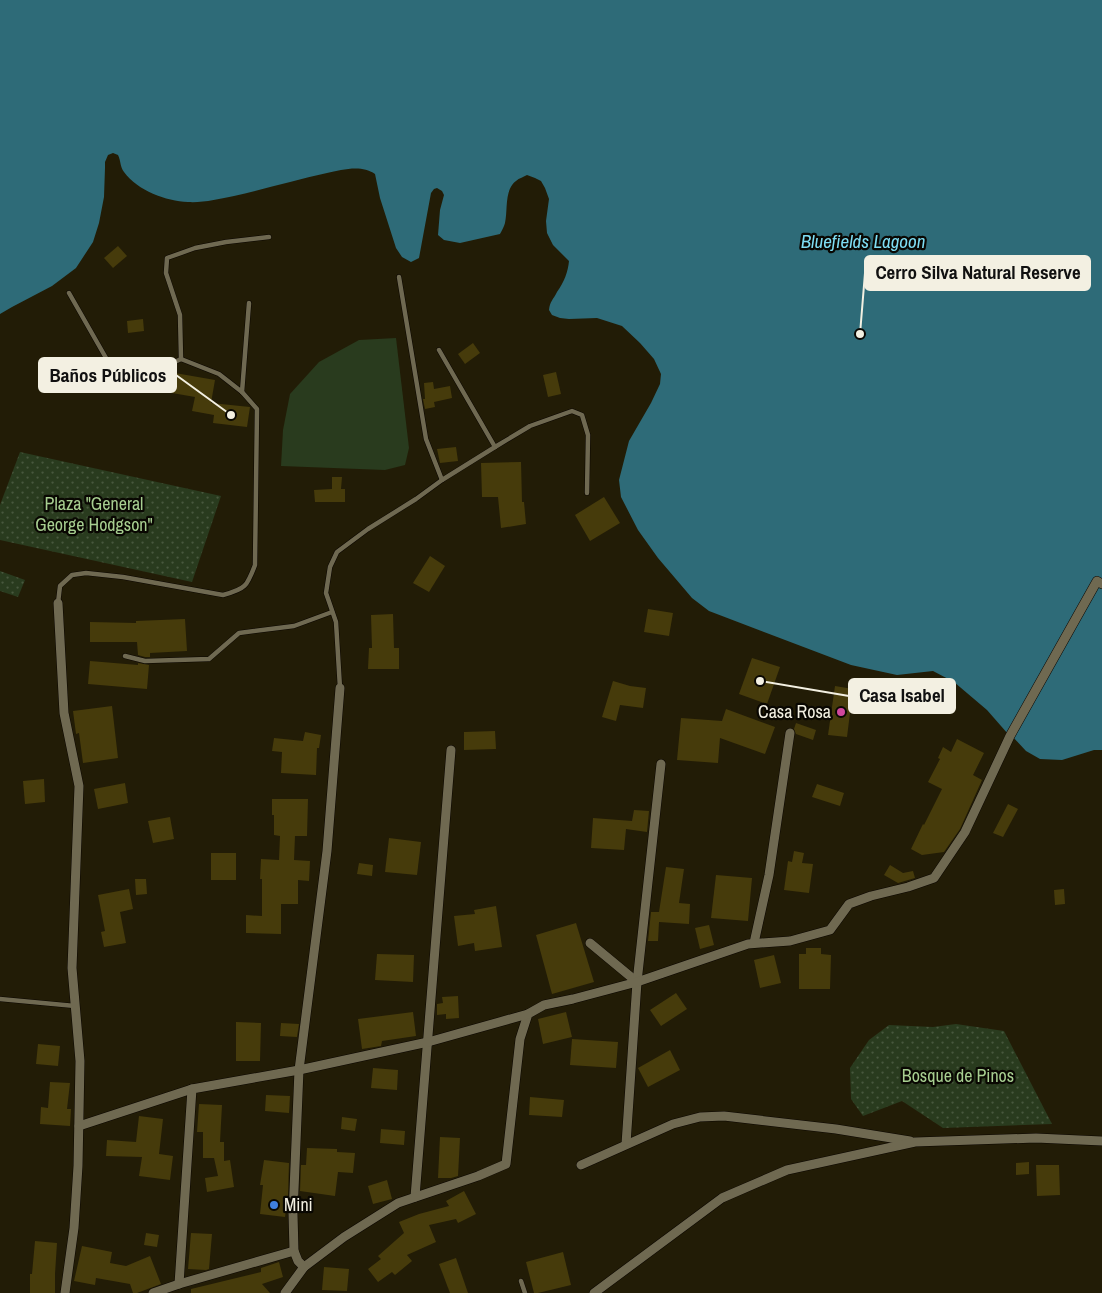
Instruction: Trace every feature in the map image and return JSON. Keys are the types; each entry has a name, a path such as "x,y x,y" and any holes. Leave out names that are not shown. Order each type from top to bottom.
{"street":[{"path":"79,1126 192,1089 299,1070 428,1042 528,1014 544,1005 637,982 754,943 790,941 830,930 850,904 934,878 964,832 1010,736 1097,581 1102,584"},
{"path":"58,603 64,713 79,786 72,968 80,1061 79,1126 74,1228 65,1293"},
{"path":"304,1267 298,1261 294,1251 293,1214 299,1070 327,851 340,688"},
{"path":"754,943 769,875 790,733"},
{"path":"415,1197 451,750"},
{"path":"626,1144 637,982 662,764"},
{"path":"590,943 637,982"},
{"path":"285,1293 304,1267 356,1229 398,1203 478,1176 506,1164 520,1038 528,1014"},
{"path":"179,1284 192,1089"},
{"path":"581,1165 673,1124 700,1117 724,1116 856,1132 915,1142"},
{"path":"594,1293 722,1198 787,1170 915,1142 1036,1138 1102,1141"},
{"path":"153,1293 294,1251"}],"lane":[{"path":"181,359 180,315 166,273 167,258 194,248 270,237"},
{"path":"399,277 426,439 442,480"},
{"path":"58,603 60,586 72,575 86,573 123,577 223,595 239,591 249,581 255,565 257,409 242,392 219,374 181,359 158,370 138,376 114,372 68,293"},
{"path":"242,392 249,303"},
{"path":"439,350 495,447"},
{"path":"340,688 336,622 326,592 330,567 336,552 442,480 530,426 572,411 582,415 588,435 587,493"},
{"path":"125,656 145,661 210,659 238,633 294,626 332,612"},
{"path":"0,999 75,1006"},
{"path":"521,1281 526,1293"}],"green space":[{"path":"396,338 409,448 405,465 385,470 281,466 283,430 290,394 319,362 359,340"},
{"name":"Plaza \"General George Hodgson\"","path":"20,452 221,496 192,582 0,540 0,505"},
{"path":"0,571 25,580 18,597 0,591"},
{"name":"Bosque de Pinos","path":"956,1024 1004,1031 1052,1124 943,1128 902,1101 863,1116 851,1099 850,1068 869,1040 889,1025 933,1027"}],"water":[{"name":"Bluefields Lagoon","path":"0,0 1102,0 1102,750 1094,750 1062,760 1040,759 1026,751 987,710 954,682 933,671 897,675 851,665 709,611 692,598 658,558 638,530 621,497 619,480 629,441 651,403 660,384 661,374 654,359 622,326 597,318 569,319 552,315 549,310 550,305 564,281 569,261 553,245 547,233 546,221 549,199 541,181 535,178 527,175 512,185 508,195 505,223 500,234 460,243 444,240 438,235 440,210 444,195 437,188 434,189 431,193 419,258 411,262 402,257 396,248 380,198 375,174 370,171 358,168 345,169 229,197 188,202 171,200 153,194 137,185 123,170 118,155 113,153 108,155 105,162 104,197 93,242 76,268 52,286 0,314"}],"building":[{"path":"118,246 127,256 113,268 104,258"},
{"path":"143,319 144,331 128,333 127,321"},
{"path":"473,343 480,353 465,364 458,354"},
{"path":"556,372 561,394 548,397 543,375"},
{"path":"175,373 215,380 211,403 250,407 247,427 213,423 214,415 192,411 195,397 172,393"},
{"path":"433,382 434,389 450,386 452,398 434,402 435,407 425,409 423,399 425,399 424,383"},
{"path":"456,447 458,461 440,463 437,449"},
{"path":"521,462 522,502 524,502 526,524 501,528 498,497 482,497 481,463"},
{"path":"332,477 342,477 341,489 345,489 345,502 315,502 314,490 332,489"},
{"path":"604,497 620,523 590,541 575,515"},
{"path":"430,556 445,566 429,592 413,583"},
{"path":"648,609 673,613 669,636 644,632"},
{"path":"393,614 394,648 399,648 399,669 368,669 369,648 372,648 371,615"},
{"path":"185,619 187,651 150,653 150,657 145,657 138,655 137,642 90,642 90,622 136,623 136,621"},
{"path":"752,658 780,667 767,704 739,694"},
{"path":"90,661 149,665 147,689 88,684"},
{"path":"613,681 646,688 643,708 620,705 616,721 602,717"},
{"name":"Casa Rosa","path":"835,686 853,689 847,737 828,735"},
{"path":"112,706 118,758 83,763 79,733 76,734 73,711"},
{"path":"726,709 775,727 765,754 720,738 718,763 677,760 681,718 722,721"},
{"path":"796,723 816,730 813,740 796,734 794,729"},
{"path":"495,731 496,749 464,750 464,732"},
{"path":"305,732 321,735 319,748 317,748 316,775 281,773 282,752 272,751 274,738 303,741"},
{"path":"957,739 984,753 973,775 982,780 960,829 944,852 922,855 911,849 942,789 928,782 940,759 938,758 943,747 951,752"},
{"path":"44,779 45,802 25,804 23,781"},
{"path":"125,783 128,803 98,809 94,789"},
{"path":"817,784 844,793 840,806 812,797"},
{"path":"272,799 308,799 307,836 295,836 294,860 310,861 309,881 298,880 298,904 281,904 281,934 246,933 246,915 262,916 261,859 279,860 280,836 274,835"},
{"path":"1008,804 1018,809 1003,837 993,833"},
{"path":"634,810 649,811 647,832 626,829 624,850 591,848 593,818 632,821"},
{"path":"170,817 174,839 153,843 148,821"},
{"path":"389,838 421,842 417,875 385,872"},
{"path":"794,851 804,853 802,863 813,864 809,893 784,890 788,861 792,862"},
{"path":"211,853 236,853 236,880 211,880"},
{"path":"359,863 373,865 372,876 357,874"},
{"path":"890,865 903,873 913,871 915,878 898,883 884,875"},
{"path":"666,867 684,869 679,903 690,904 689,924 659,922 658,941 648,941 651,912 659,912"},
{"path":"716,875 752,878 748,921 711,918"},
{"path":"135,879 146,879 147,894 136,895"},
{"path":"129,889 133,909 120,912 126,943 104,947 101,932 105,931 98,895"},
{"path":"1064,889 1065,904 1055,905 1054,890"},
{"path":"496,906 502,947 475,951 474,943 458,946 454,916 475,914 474,910"},
{"path":"576,923 594,982 552,994 536,935"},
{"path":"709,925 714,945 700,949 695,928"},
{"path":"806,948 821,948 821,954 831,955 830,989 799,989 799,954 806,954"},
{"path":"377,954 414,955 413,982 375,980"},
{"path":"774,955 781,983 760,988 754,960"},
{"path":"676,993 687,1009 661,1026 650,1010"},
{"path":"458,996 459,1018 446,1019 446,1014 437,1015 437,1004 443,1003 442,997"},
{"path":"413,1012 416,1036 382,1041 381,1046 362,1049 358,1019"},
{"path":"566,1012 572,1037 543,1044 538,1019"},
{"path":"236,1022 261,1023 260,1061 236,1061"},
{"path":"281,1023 299,1024 297,1037 280,1036"},
{"path":"572,1039 618,1042 616,1068 570,1065"},
{"path":"38,1044 60,1046 58,1066 36,1064"},
{"path":"670,1050 680,1070 648,1087 638,1068"},
{"path":"373,1068 398,1070 397,1090 371,1088"},
{"path":"50,1082 70,1083 67,1109 71,1109 70,1126 40,1124 41,1107 48,1108"},
{"path":"266,1095 290,1096 289,1113 265,1111"},
{"path":"530,1097 564,1100 562,1117 529,1115"},
{"path":"199,1104 222,1105 220,1142 224,1142 224,1161 230,1160 234,1187 207,1192 205,1178 218,1176 214,1158 203,1158 203,1132 197,1132"},
{"path":"139,1116 163,1119 159,1154 173,1156 170,1180 139,1176 142,1157 106,1156 107,1140 136,1142"},
{"path":"342,1117 357,1119 355,1131 341,1129"},
{"path":"381,1129 405,1131 404,1145 380,1143"},
{"path":"440,1137 460,1138 458,1176 438,1178"},
{"path":"307,1148 337,1149 337,1152 355,1153 353,1173 338,1172 335,1196 300,1191 301,1165 306,1165"},
{"path":"264,1160 289,1163 285,1217 260,1214 263,1185 260,1185"},
{"path":"1029,1162 1029,1174 1016,1175 1016,1163"},
{"path":"1036,1165 1059,1165 1060,1195 1037,1196"},
{"path":"387,1180 392,1199 373,1204 368,1186"},
{"path":"464,1191 476,1214 458,1223 456,1219 429,1225 436,1242 407,1255 412,1261 395,1275 392,1272 378,1282 368,1269 381,1259 378,1256 404,1233 399,1222 419,1214 449,1206 446,1201"},
{"path":"146,1233 159,1235 157,1247 144,1245"},
{"path":"191,1233 212,1234 209,1269 188,1269"},
{"path":"35,1241 57,1243 55,1293 30,1293 30,1274 32,1274"},
{"path":"82,1246 112,1252 110,1263 126,1266 150,1256 161,1284 133,1293 130,1284 96,1278 95,1285 74,1281"},
{"path":"563,1252 571,1285 534,1293 526,1262"},
{"path":"456,1258 468,1293 450,1293 439,1264"},
{"path":"279,1262 283,1277 262,1284 270,1293 191,1293 191,1289 261,1272 261,1268"},
{"path":"324,1267 349,1269 347,1291 322,1290"}],"place":[{"name":"Cerro Silva Natural Reserve","path":"860,334"},
{"name":"Baños Públicos","path":"231,415"},
{"name":"Casa Isabel","path":"760,681"},
{"name":"Casa Rosa","path":"841,712"},
{"name":"Mini","path":"274,1205"}]}
